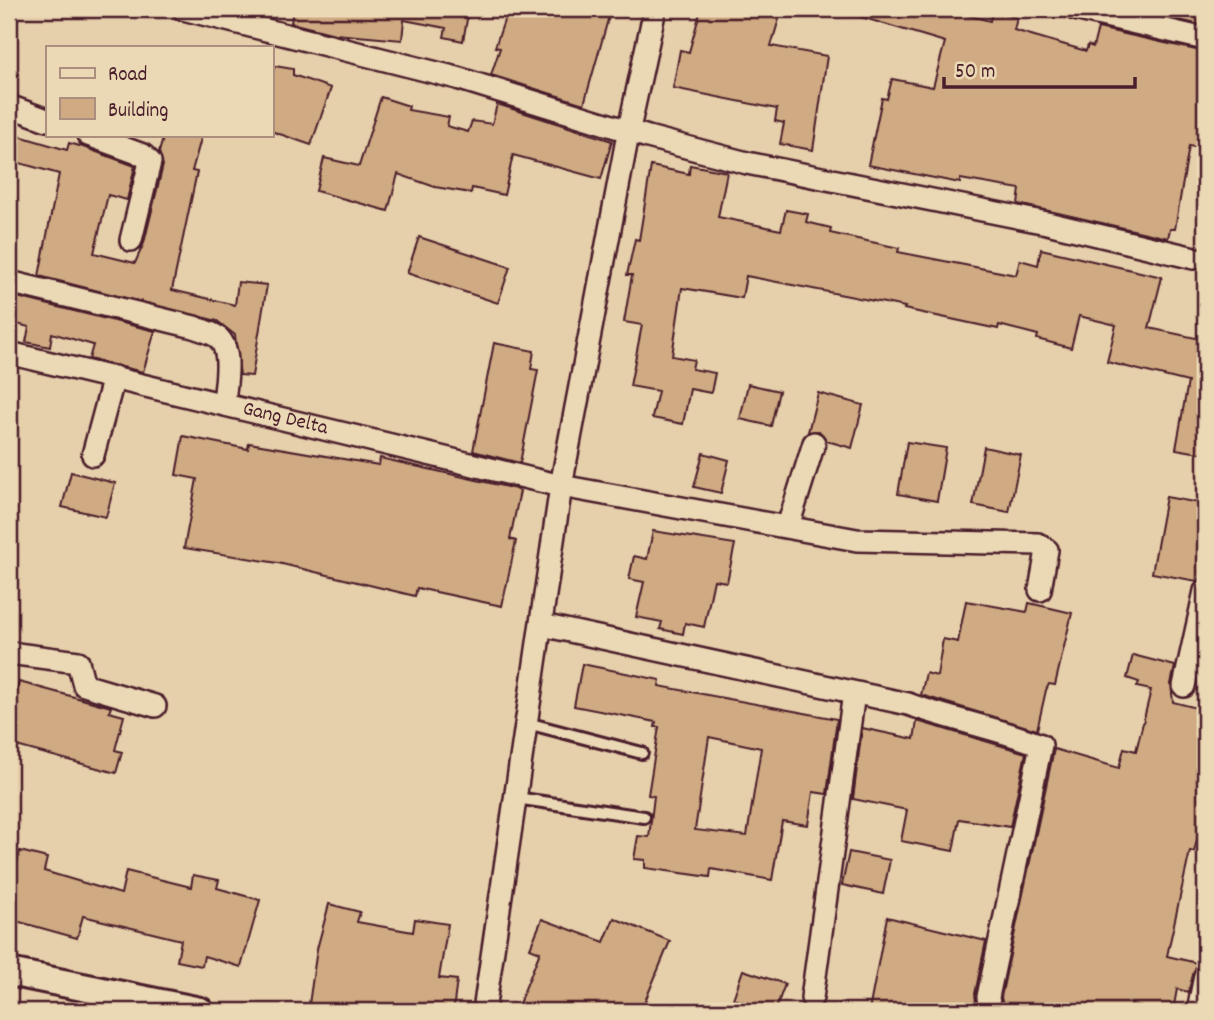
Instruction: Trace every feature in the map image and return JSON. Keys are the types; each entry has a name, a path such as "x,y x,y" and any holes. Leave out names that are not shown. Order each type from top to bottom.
{"street":[{"path":"183,9 457,78 648,137 747,163 1047,223 1194,258"},
{"path":"484,1011 561,486 628,129 655,9"},
{"path":"1075,9 1205,39"},
{"path":"9,106 46,120"},
{"path":"91,136 143,155 150,162 131,240"},
{"path":"9,282 194,327 217,337 224,345 226,359 224,403"},
{"name":"Gang Delta","path":"9,353 561,486 857,540 1038,544 1047,550 1040,590"},
{"path":"93,455 114,377"},
{"path":"788,526 814,443"},
{"path":"1184,686 1205,591"},
{"path":"542,625 854,692 1013,733 1041,745 988,998 989,1011"},
{"path":"9,653 78,662 84,685 155,706"},
{"path":"812,998 854,692"},
{"path":"9,972 200,1011"},
{"path":"1198,1011 1205,976"}],"lane":[{"path":"527,723 642,753"},
{"path":"516,798 644,817"}],"building":[{"path":"293,9 469,9 463,41 444,37 446,28 404,20 402,40 335,34 291,23"},
{"path":"508,9 611,9 584,104 491,75 500,48 495,47"},
{"path":"701,9 782,9 771,46 827,56 813,150 780,144 784,123 775,121 777,109 673,88 680,50 689,52"},
{"path":"852,9 944,9 990,21 992,11 1017,18 1014,30 1086,51 1088,45 1093,47 1098,28 1205,52 1205,149 1189,146 1175,229 1170,229 1168,238 1018,204 1020,189 960,179 960,183 868,165 882,98 887,99 892,79 933,87 945,42 851,14"},
{"path":"1132,9 1205,9 1205,26"},
{"path":"275,66 293,69 293,75 331,88 311,145 273,132"},
{"path":"381,97 409,106 408,110 449,117 447,126 468,132 472,121 492,124 497,104 612,141 601,179 513,155 504,195 472,188 471,193 435,187 398,174 388,211 316,191 324,158 359,166"},
{"path":"9,133 67,150 69,143 135,166 127,200 108,195 94,253 135,263 144,243 163,165 159,152 164,136 202,136 192,171 197,172 172,290 235,305 238,282 267,285 252,376 240,375 235,335 217,321 39,276 59,174 9,160"},
{"path":"690,165 727,172 718,217 781,230 786,210 808,214 806,222 831,228 830,233 899,248 898,252 1016,275 1020,260 1038,265 1041,249 1162,277 1149,328 1205,340 1205,454 1176,449 1188,382 1107,362 1116,325 1079,316 1071,348 1037,339 1038,335 999,325 998,329 904,309 905,307 746,276 742,298 682,288 672,356 694,360 692,369 715,373 711,393 690,389 683,424 652,418 658,391 630,386 642,325 624,322 632,275 627,275 635,239 639,240 651,166 689,174"},
{"path":"419,237 510,267 498,303 407,273"},
{"path":"9,295 155,331 143,372 89,359 93,345 52,333 50,347 26,342 29,327 9,322"},
{"path":"494,343 534,351 531,369 538,370 520,463 473,451"},
{"path":"748,384 779,391 771,426 740,419"},
{"path":"818,393 863,405 852,448 827,441 819,431 808,432"},
{"path":"183,436 248,449 249,443 379,465 380,458 520,491 510,539 516,541 502,606 417,588 415,596 278,563 184,548 197,479 176,475"},
{"path":"907,442 946,448 937,501 898,494"},
{"path":"984,447 1021,455 1009,512 973,505"},
{"path":"703,453 729,460 721,493 694,487"},
{"path":"71,472 115,483 106,517 62,507"},
{"path":"1166,497 1205,504 1205,552 1200,579 1197,581 1152,573"},
{"path":"653,531 735,544 727,582 714,580 704,627 685,623 683,634 660,629 662,622 636,617 644,582 629,579 634,556 647,559"},
{"path":"966,601 1027,612 1029,603 1072,613 1055,685 1049,684 1046,690 1037,730 921,695 926,673 937,676 943,639 958,642"},
{"path":"1133,655 1175,666 1171,684 1173,702 1205,710 1205,808 1194,852 1190,851 1167,956 1197,963 1188,992 1177,989 1173,1011 1020,1011 1003,1007 1001,997 1054,749 1119,768 1124,748 1136,751 1151,690 1137,687 1139,682 1127,678"},
{"path":"582,664 660,680 659,686 837,719 827,794 813,792 808,825 782,821 772,880 711,869 710,877 645,868 645,860 634,859 638,836 649,837 654,796 648,795 659,727 655,727 656,722 574,706","holes":["709,737 761,748 747,836 695,830"]},
{"path":"19,682 111,707 109,712 124,716 115,750 122,752 116,773 9,744 9,690 16,692"},
{"path":"917,721 1026,753 1010,827 959,819 953,851 901,841 907,810 853,799 862,728 914,739"},
{"path":"20,851 47,858 44,871 121,894 126,871 191,887 193,875 219,880 217,888 260,900 241,967 204,956 202,966 177,961 181,940 83,916 77,938 9,919 9,895"},
{"path":"849,852 890,860 883,894 842,885"},
{"path":"329,904 360,912 357,922 413,932 415,919 448,924 439,978 457,980 453,1011 370,1011 336,1006 336,1011 308,1011 317,949"},
{"path":"887,917 986,941 975,994 977,1011 869,1011"},
{"path":"614,918 670,941 641,1011 516,1011 540,952 530,948 542,919 604,942"},
{"path":"743,970 785,984 775,1011 733,999"}]}
